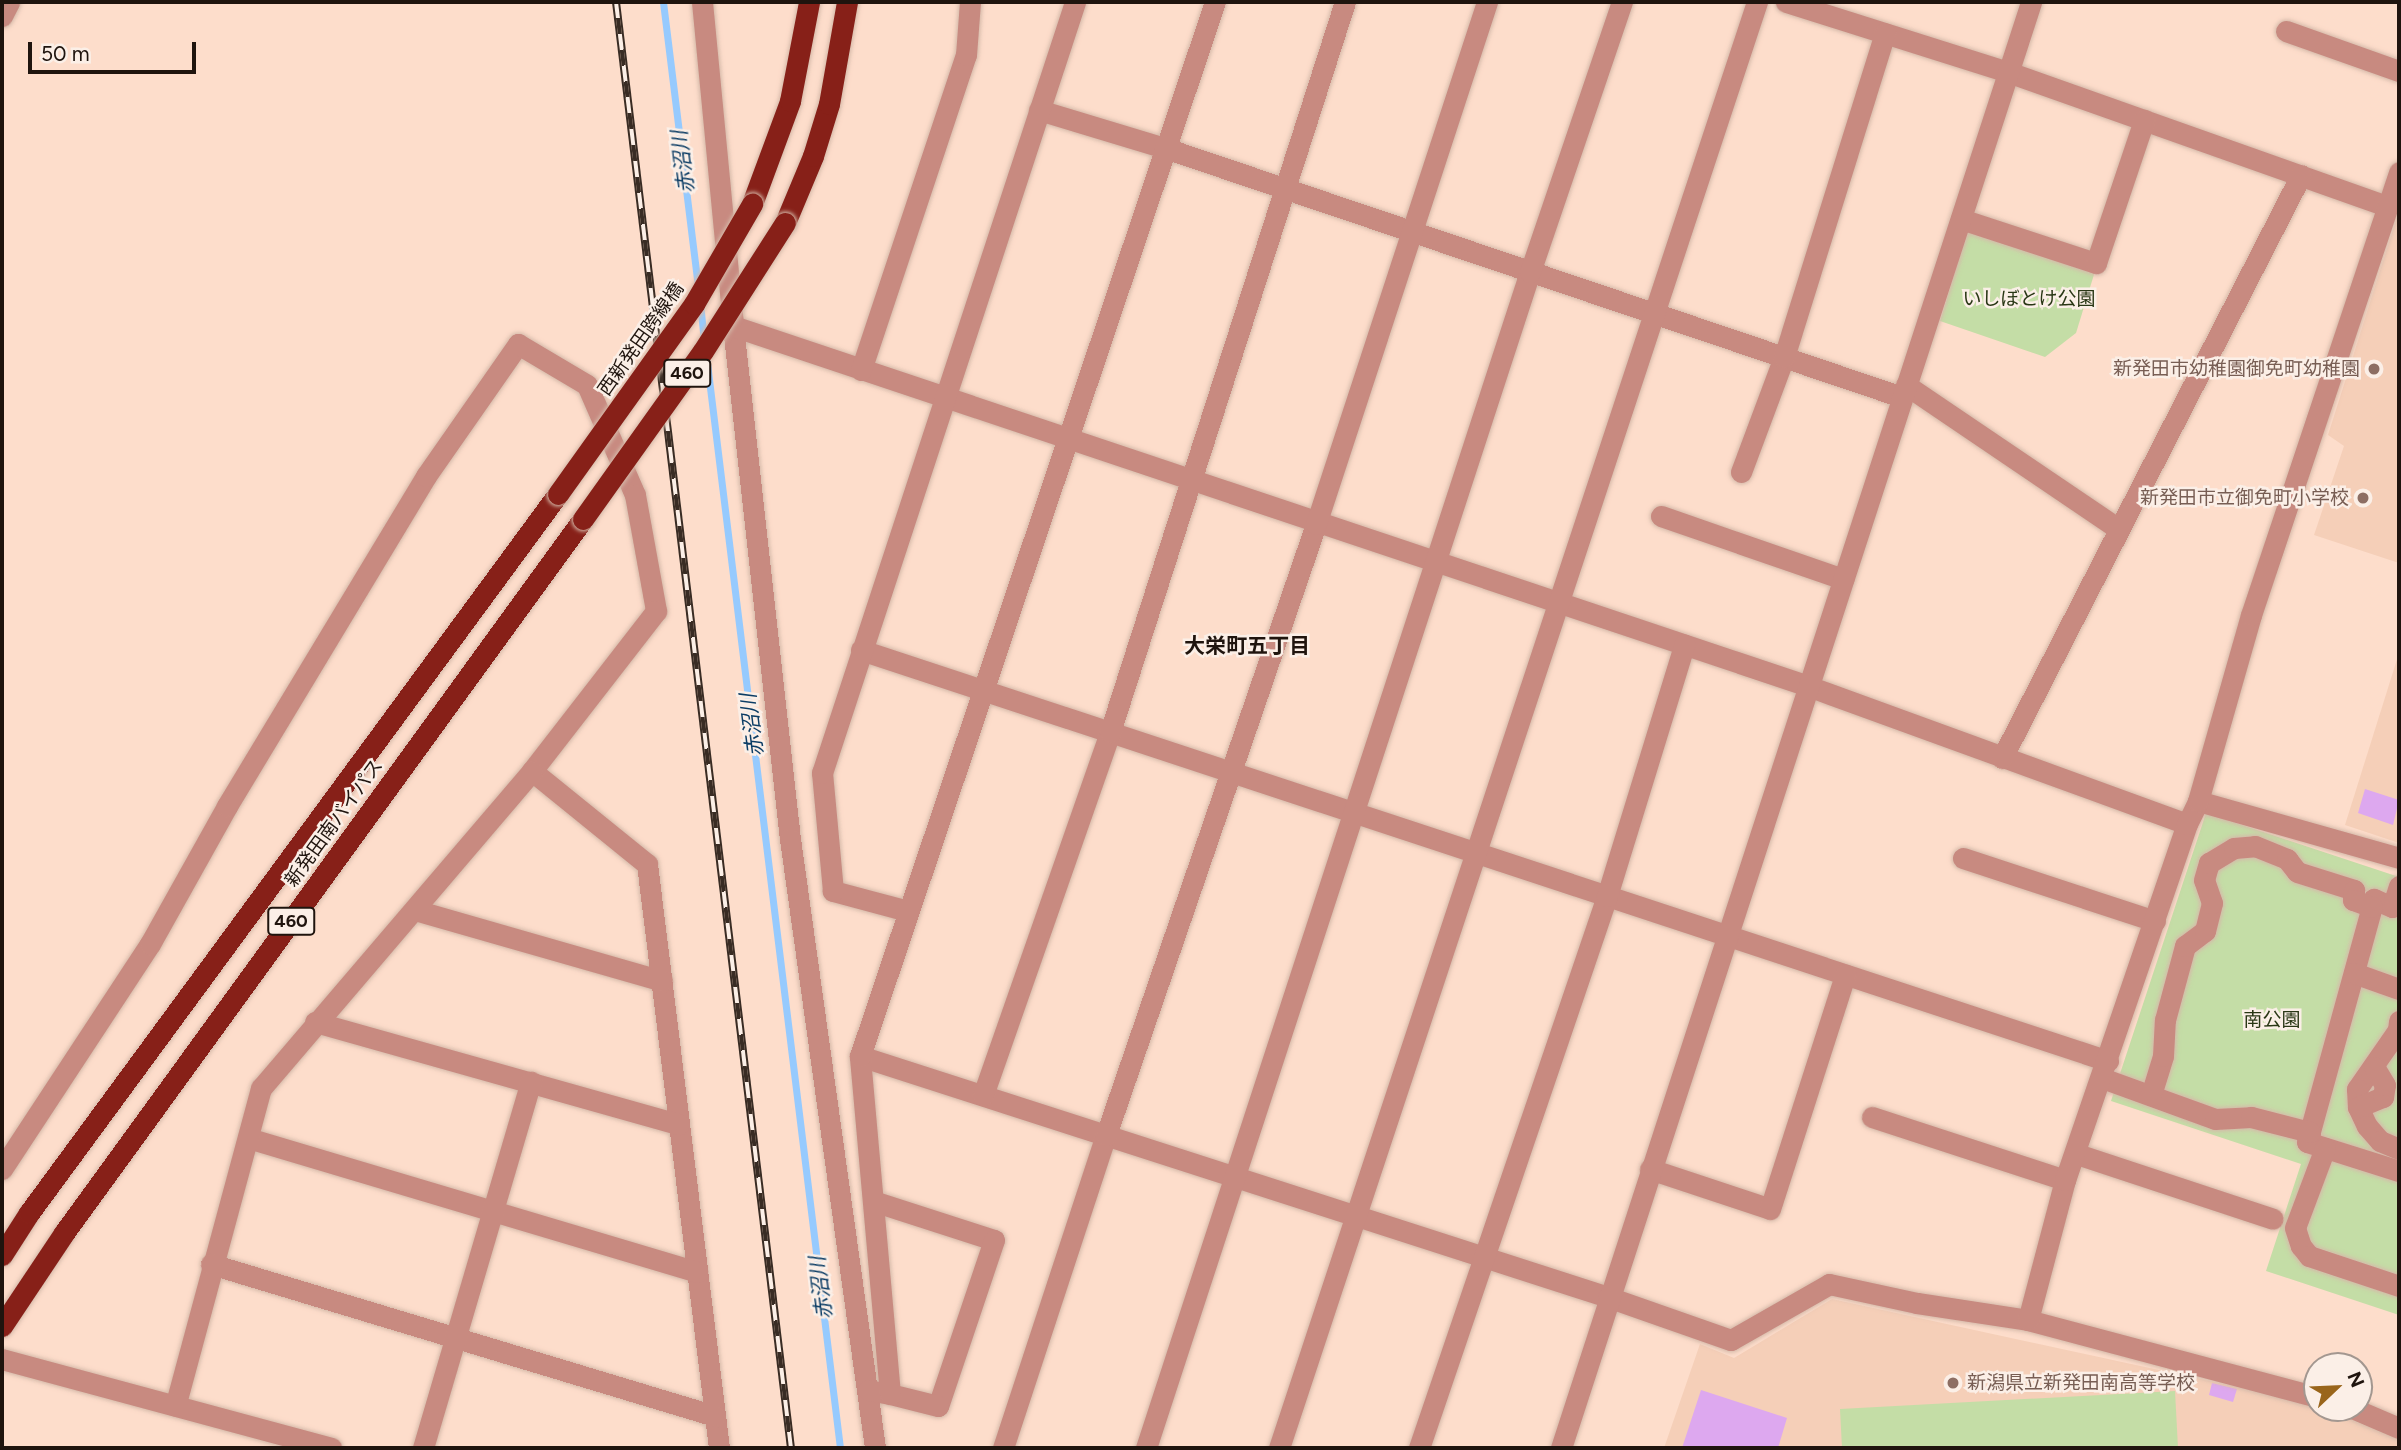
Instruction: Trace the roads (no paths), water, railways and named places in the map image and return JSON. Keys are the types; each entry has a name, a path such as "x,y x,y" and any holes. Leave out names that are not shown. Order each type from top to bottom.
{"highway":[{"name":"西新発田跨線橋","path":"558,494 694,304 752,204 790,101 809,2"},
{"name":"新発田南バイパス","path":"2,1326 64,1233 583,519 702,351 785,223 813,156 830,104 847,2"},
{"name":"新発田南バイパス","path":"2,1255 29,1213 558,494"}],"street":[{"path":"2,16 9,2"},
{"path":"702,2 733,326 789,839 875,1448"},
{"path":"861,370 966,55 970,2"},
{"path":"908,911 833,891 822,773 1075,2"},
{"path":"890,1394 860,1056 1065,439 1215,2"},
{"path":"983,1095 1111,732 1189,481 1345,2"},
{"path":"1003,1448 1106,1135 1316,524 1487,2"},
{"path":"1146,1448 1530,272 1622,2"},
{"path":"1279,1448 1757,2"},
{"path":"1786,2 2008,72 2388,205"},
{"path":"1561,1448 2032,2"},
{"path":"2286,32 2399,71"},
{"path":"1741,472 1784,357 1885,33"},
{"path":"1039,110 1165,148 1784,357 1904,391 2119,529"},
{"path":"1961,219 2096,263 2144,120"},
{"path":"2002,758 2301,175"},
{"path":"2028,1320 2066,1180 2187,824 2198,801 2251,615 2398,180"},
{"path":"733,326 1435,564 1808,686 2187,824"},
{"path":"2,1169 150,944 228,806 426,476 518,344 586,386 635,495 656,611 532,771 261,1088 211,1264 175,1406"},
{"path":"1661,516 1843,579"},
{"path":"1419,1448 1607,896 1684,645"},
{"path":"862,650 1845,975 2105,1069 2151,1096 2215,1119 2251,1117 2317,1140 2398,1157"},
{"path":"532,771 647,864 719,1448"},
{"path":"2198,801 2399,858"},
{"path":"2151,1096 2163,1056 2165,1020 2185,946 2205,931 2212,903 2204,880 2209,863 2234,848 2255,846 2287,859 2297,872 2354,890 2353,900 2372,907"},
{"path":"1963,858 2155,921"},
{"path":"2399,886 2392,907 2374,900 2354,973 2295,1228 2301,1246 2309,1256 2399,1286"},
{"path":"415,910 662,981"},
{"path":"2354,973 2394,987 2399,1012"},
{"path":"1650,1169 1770,1209 1845,975"},
{"path":"2398,1157 2367,1126 2358,1107 2383,1097 2385,1062 2399,1021"},
{"path":"315,1022 679,1124"},
{"path":"860,1056 1483,1256 1731,1340 1829,1284 1917,1303 2028,1320 2303,1393"},
{"path":"423,1448 531,1083"},
{"path":"1872,1117 2066,1180"},
{"path":"248,1138 697,1272"},
{"path":"2077,1154 2273,1219"},
{"path":"868,1390 938,1406 994,1240 873,1201"},
{"path":"211,1264 715,1416"},
{"path":"2,1359 331,1448"},
{"path":"2373,1417 2399,1428"}],"waterway":[{"name":"赤沼川","path":"663,2 698,287"},
{"name":"赤沼川","path":"700,303 704,339"},
{"name":"赤沼川","path":"706,355 840,1448"}],"railway":[{"path":"616,2 791,1448"}],"place":[{"name":"新発田市幼稚園御免町幼稚園","path":"2374,369"},
{"name":"新発田市立御免町小学校","path":"2363,498"},
{"name":"新潟県立新発田南高等学校","path":"1953,1383"}],"district":[{"name":"大栄町五丁目","path":"1247,646"}],"park label":[{"name":"いしぼとけ公園","path":"2029,299"},
{"name":"南公園","path":"2272,1020"}]}
